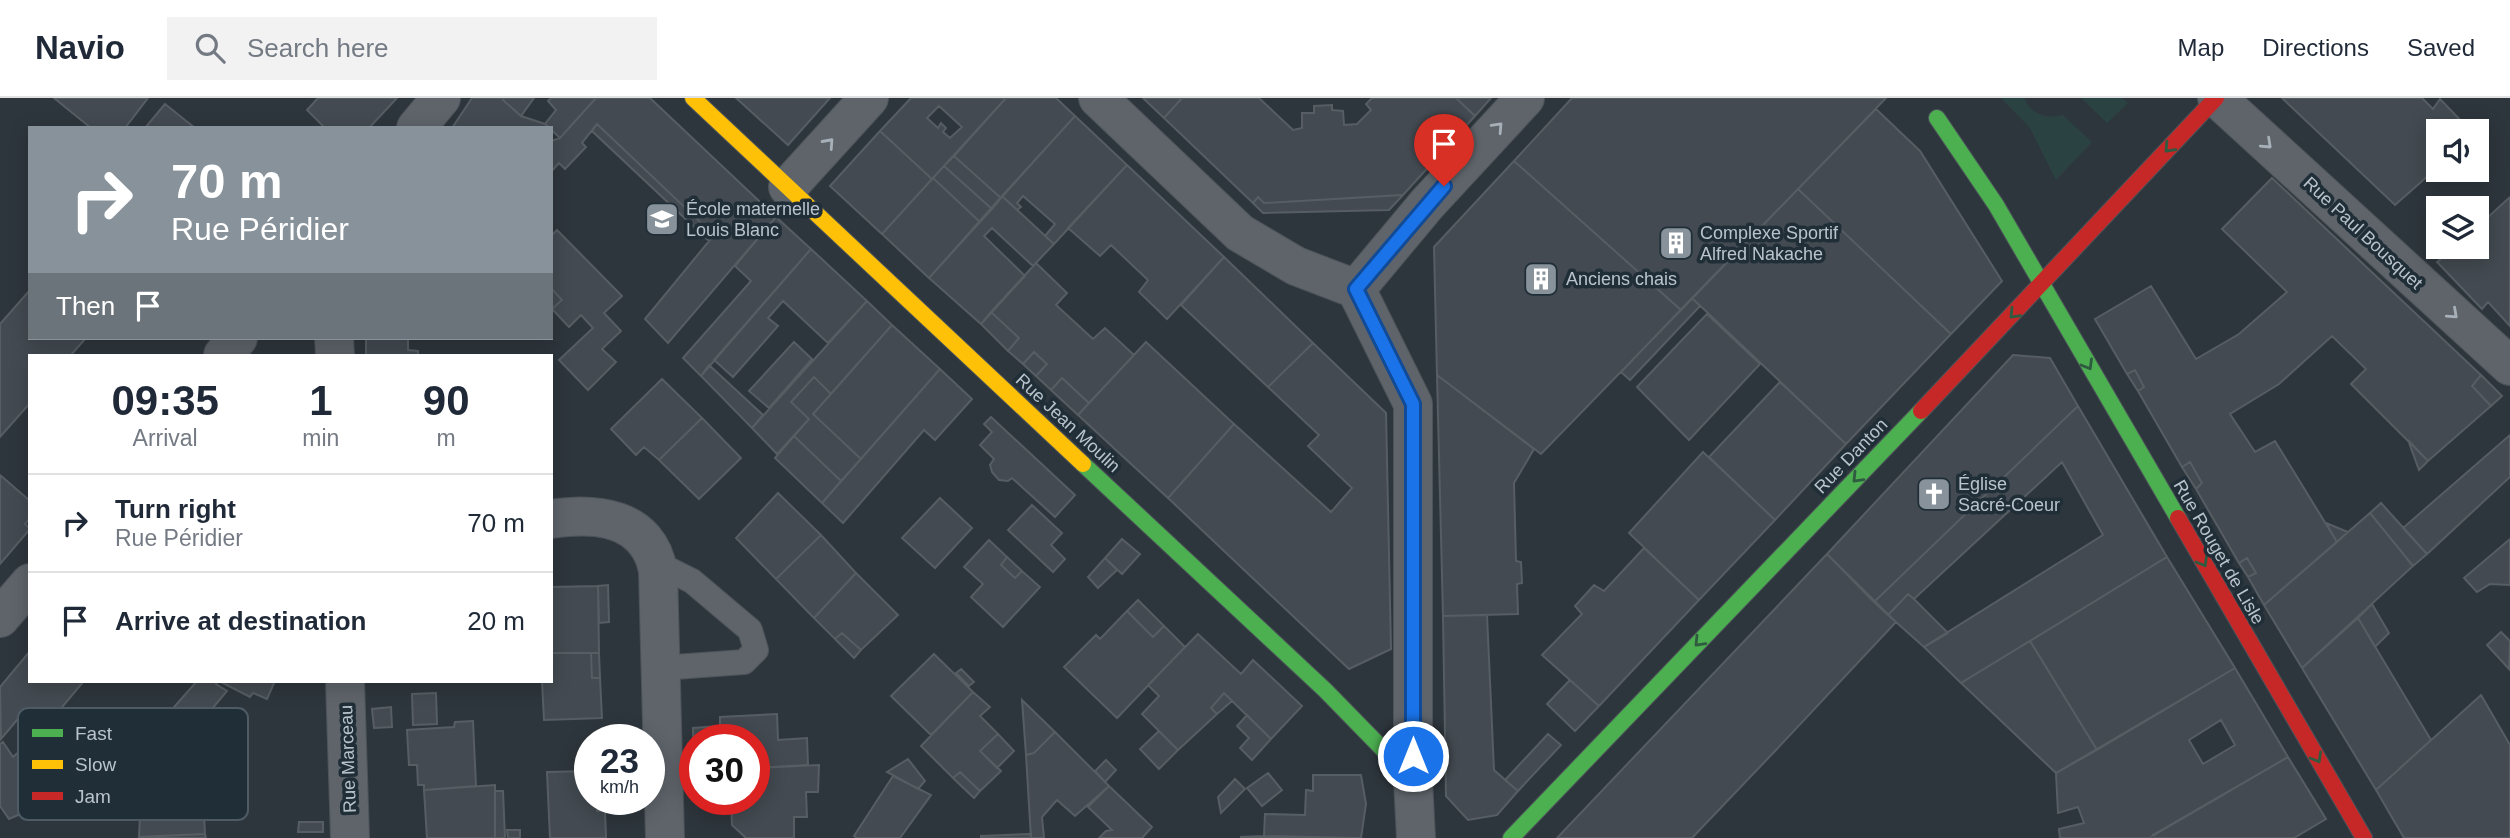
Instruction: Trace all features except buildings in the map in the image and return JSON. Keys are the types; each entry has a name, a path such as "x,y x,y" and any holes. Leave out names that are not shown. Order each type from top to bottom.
{"street":[{"path":"418,126 441,98"},
{"name":"Rue Jean Moulin","path":"693,98 1325,690 1413,780"},
{"path":"788,187 869,98"},
{"path":"1098,98 1240,233 1296,266 1356,289 1413,404 1413,780 1416,838"},
{"path":"1356,289 1427,204 1525,98"},
{"name":"Rue Danton","path":"1511,838 2043,284 2216,98"},
{"name":"Rue Paul Bousquet","path":"2216,98 2510,366"},
{"name":"Rue Rouget de Lisle","path":"1937,118 1996,205 2043,284 2364,838"},
{"path":"224,354 236,340"},
{"path":"553,519 579,515 607,517 627,526 644,540 656,563 665,838"},
{"path":"0,618 28,585"},
{"name":"Rue Marceau","path":"345,683 350,838"}],"lane":[{"path":"656,563 692,581 750,630 757,650 744,662 661,668"}],"green space":[{"path":"2001,98 2024,98 2035,112 2051,116 2063,115 2092,142 2056,180 2030,128"},
{"path":"2081,98 2122,98 2128,103 2107,123"}],"traffic: fast":[{"path":"1937,118 1996,205 2178,518"},
{"path":"1511,838 1921,411"},
{"path":"1083,464 1325,690 1413,780"}],"traffic: slow":[{"path":"693,98 1083,464"}],"traffic: jam":[{"path":"1921,411 2216,98"},
{"path":"2178,518 2364,838"}],"place":[{"name":"École maternelle Louis Blanc","path":"662,219"},
{"name":"Complexe Sportif Alfred Nakache","path":"1676,243"},
{"name":"Anciens chais","path":"1541,279"},
{"name":"Église Sacré-Coeur","path":"1934,494"}],"route":[{"path":"1413,756 1413,404 1356,289 1444,186"}]}
